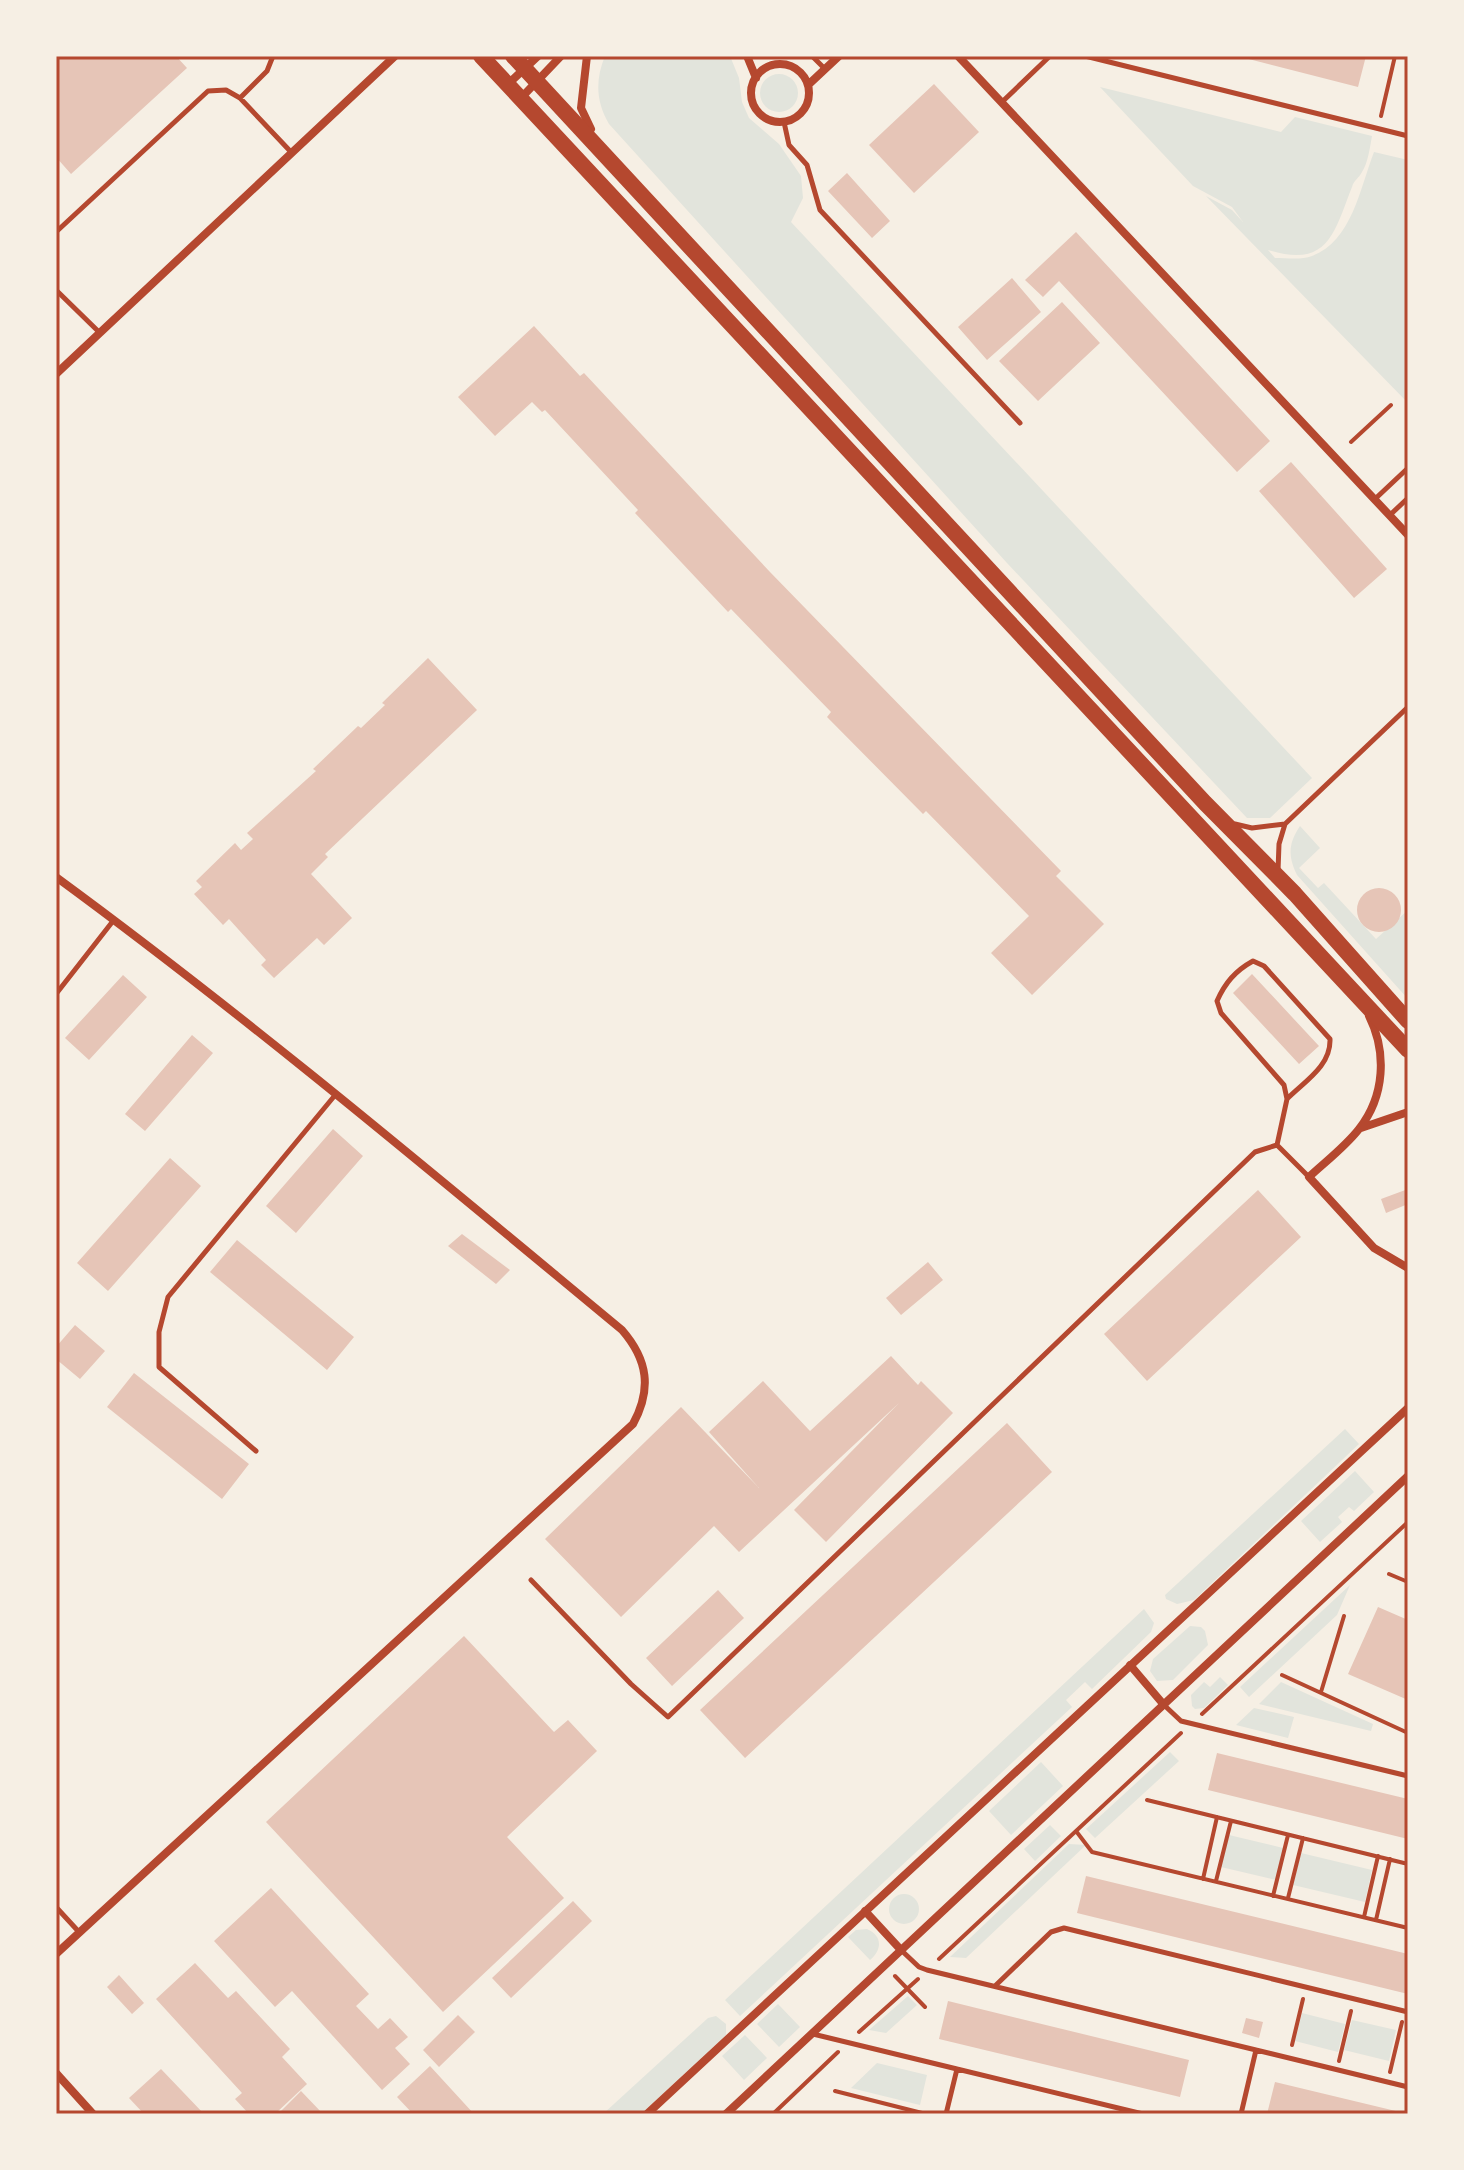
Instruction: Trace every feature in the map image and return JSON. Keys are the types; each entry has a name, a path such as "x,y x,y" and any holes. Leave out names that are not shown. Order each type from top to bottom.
{"highway":[{"path":"480,58 1408,1050"},
{"path":"528,65 613,163 1220,819 1280,879 1408,1021"}],"street":[{"path":"56,374 395,56"},
{"path":"507,85 528,65 561,56"},
{"path":"587,56 581,108 586,124 613,163"},
{"path":"747,56 756,78 752,95 759,112 774,121 784,122 793,119 807,105 808,85 797,70 789,66 770,66 756,78"},
{"path":"808,85 839,56"},
{"path":"958,56 1408,535"},
{"path":"520,98 528,65"},
{"path":"56,877 337,1094 622,1330 636,1347 646,1385 643,1407 633,1424 56,1954"},
{"path":"1358,994 1378,1035 1382,1069 1375,1099 1360,1128 1309,1177 1374,1248 1408,1268"},
{"path":"1360,1128 1408,1112"},
{"path":"647,2114 1408,1408"},
{"path":"726,2114 1408,1476"},
{"path":"1130,1665 1164,1705"},
{"path":"865,1911 901,1950"},
{"path":"56,2073 93,2114"}],"lane":[{"path":"240,98 267,71 273,56"},
{"path":"812,56 825,69"},
{"path":"1002,102 1050,56"},
{"path":"1085,56 1408,136"},
{"path":"56,232 208,91 226,90 240,98 292,153"},
{"path":"784,122 789,145 807,165 820,210 1020,423"},
{"path":"56,290 101,333"},
{"path":"1375,499 1408,468"},
{"path":"1390,515 1408,498"},
{"path":"1280,879 1277,865 1285,824 1408,707"},
{"path":"1220,819 1252,828 1285,824"},
{"path":"56,994 114,920"},
{"path":"1277,1145 1287,1099 1284,1085 1221,1013 1217,1001 1224,985 1241,967 1253,961 1264,966 1330,1039 1331,1052 1323,1065 1287,1099"},
{"path":"256,1451 159,1367 159,1332 168,1297 337,1094"},
{"path":"1277,1145 1309,1177"},
{"path":"531,1580 631,1684 668,1717 1255,1152 1277,1145"},
{"path":"1164,1705 1176,1719 1191,1724 1408,1776"},
{"path":"56,1907 79,1932"},
{"path":"994,1986 1051,1932 1064,1928 1406,2011"},
{"path":"901,1950 919,1967 927,1970 1408,2087"},
{"path":"812,2034 1143,2114"},
{"path":"1241,2114 1256,2050"},
{"path":"946,2114 957,2069"}],"path":[{"path":"1377,128 1395,56"},
{"path":"1351,442 1391,405"},
{"path":"777,2113 848,2042 1408,1522"},
{"path":"1389,1574 1408,1582"},
{"path":"1321,1692 1344,1616"},
{"path":"1282,1675 1408,1733"},
{"path":"1147,1800 1408,1864"},
{"path":"1203,1879 1217,1817"},
{"path":"1216,1882 1231,1821"},
{"path":"1076,1831 1092,1852 1408,1928"},
{"path":"1273,1896 1288,1835"},
{"path":"1288,1899 1303,1838"},
{"path":"1364,1917 1378,1856"},
{"path":"1376,1920 1390,1859"},
{"path":"885,1965 925,2007"},
{"path":"1289,2058 1306,1987"},
{"path":"1337,2070 1354,1999"},
{"path":"1387,2082 1406,2011"},
{"path":"835,2091 926,2114"}],"shaded area":[{"path":"605,56 730,56 749,118 779,144 801,176 803,198 791,222 1312,778 1270,818 1247,818 1007,563 609,124 598,91"},
{"path":"779,74 792,80 798,93 792,106 779,112 766,106 760,93 766,80"},
{"path":"1100,87 1281,132 1295,117 1372,136 1364,168 1353,185 1334,232 1317,250 1304,254 1288,255 1268,250 1275,258 1312,256 1326,249 1337,238 1353,212 1374,152 1408,160 1408,403 1206,196 1232,210 1243,222 1232,207 1193,186"},
{"path":"1300,826 1320,848 1299,868 1318,888 1324,883 1376,939 1408,910 1408,999 1297,875 1291,850"},
{"path":"1345,1429 1359,1444 1194,1600 1177,1604 1166,1599 1165,1595"},
{"path":"1355,1471 1374,1492 1354,1511 1349,1507 1338,1517 1342,1522 1320,1542 1301,1521"},
{"path":"1350,1585 1337,1615 1249,1697 1240,1687"},
{"path":"1144,1609 1154,1623 1151,1632 1092,1689 1085,1682 1066,1700 1072,1707 740,2016 725,2000"},
{"path":"1190,1626 1201,1627 1205,1631 1208,1645 1173,1680 1157,1681 1150,1671 1153,1659"},
{"path":"1220,1677 1228,1685 1204,1708 1195,1709 1191,1695 1204,1682 1210,1687"},
{"path":"1281,1682 1373,1724 1371,1731 1259,1704"},
{"path":"1254,1708 1294,1717 1288,1738 1236,1725"},
{"path":"1170,1752 1179,1761 1095,1838 1086,1829"},
{"path":"1041,1762 1063,1786 1011,1835 989,1811"},
{"path":"1050,1825 1061,1836 1035,1861 1024,1849"},
{"path":"1229,1835 1283,1848 1276,1880 1221,1867"},
{"path":"1069,1844 1086,1845 966,1958 950,1957"},
{"path":"1301,1853 1372,1870 1365,1902 1293,1885"},
{"path":"904,1894 915,1898 919,1909 915,1920 904,1924 893,1920 889,1909 893,1898"},
{"path":"867,1929 876,1935 879,1943 877,1952 870,1960 848,1937 856,1930"},
{"path":"908,1996 917,2005 886,2033 869,2030"},
{"path":"778,2004 800,2027 779,2047 757,2024"},
{"path":"1302,2013 1345,2024 1338,2052 1295,2041"},
{"path":"716,2016 726,2024 726,2035 641,2114 603,2114 708,2018"},
{"path":"1352,2020 1396,2030 1389,2061 1344,2050"},
{"path":"745,2035 767,2058 744,2080 722,2056"},
{"path":"877,2063 927,2075 920,2105 851,2088"}],"building":[{"path":"56,56 176,56 187,68 71,174 56,157"},
{"path":"1237,56 1366,56 1358,87"},
{"path":"934,84 979,132 914,193 869,145"},
{"path":"847,173 890,221 872,238 828,191"},
{"path":"1076,232 1270,441 1237,472 1059,281 1043,297 1025,280"},
{"path":"1012,278 1041,312 987,360 958,327"},
{"path":"1062,302 1100,343 1038,401 999,361"},
{"path":"534,326 580,376 584,373 770,572 1061,871 1056,876 1104,924 1032,995 991,953 1029,916 926,811 923,814 827,717 831,712 731,609 728,612 635,513 638,510 545,410 542,412 532,402 495,436 458,397"},
{"path":"1291,462 1387,569 1354,598 1259,491"},
{"path":"428,658 477,710 325,854 328,857 311,874 352,918 324,945 317,938 274,978 261,965 266,960 229,919 223,925 194,894 202,887 196,881 235,843 241,850 253,839 247,833 316,771 313,769 358,726 361,728 385,705 382,703"},
{"path":"1379,888 1394,895 1401,910 1394,925 1379,932 1364,925 1357,910 1364,895"},
{"path":"1252,974 1319,1046 1299,1064 1233,993"},
{"path":"123,975 147,997 89,1060 65,1038"},
{"path":"192,1035 213,1053 145,1131 125,1114"},
{"path":"333,1129 363,1156 296,1233 266,1206"},
{"path":"170,1158 201,1186 108,1291 77,1263"},
{"path":"1408,1189 1408,1204 1386,1213 1381,1199"},
{"path":"1258,1190 1301,1237 1147,1381 1104,1334"},
{"path":"462,1234 510,1270 496,1284 448,1246"},
{"path":"237,1240 354,1337 327,1370 210,1272"},
{"path":"928,1262 943,1280 901,1315 886,1298"},
{"path":"75,1325 105,1351 80,1379 56,1359 56,1347"},
{"path":"891,1356 918,1385 921,1381 953,1413 826,1542 794,1510 899,1403 739,1552 714,1526 621,1617 545,1539 681,1407 759,1488 709,1432 763,1381 810,1431"},
{"path":"134,1373 249,1464 222,1499 107,1407"},
{"path":"1007,1423 1052,1472 745,1758 700,1710"},
{"path":"718,1590 744,1618 672,1686 646,1658"},
{"path":"1378,1607 1408,1620 1408,1700 1348,1674"},
{"path":"464,1636 554,1732 568,1720 597,1751 507,1837 564,1898 443,2012 266,1822"},
{"path":"1217,1753 1408,1799 1408,1839 1208,1790"},
{"path":"1086,1876 1408,1954 1408,1994 1077,1913"},
{"path":"271,1888 369,1994 356,2006 378,2029 390,2018 408,2037 395,2048 410,2064 382,2090 292,1991 275,2007 214,1941"},
{"path":"573,1901 592,1921 511,1998 492,1978"},
{"path":"195,1963 228,1998 236,1991 290,2049 282,2057 307,2084 275,2114 249,2114 235,2099 242,2093 156,1999"},
{"path":"119,1975 144,2003 132,2014 107,1987"},
{"path":"948,2001 1189,2060 1180,2097 939,2039"},
{"path":"458,2015 475,2032 439,2067 423,2050"},
{"path":"1246,2018 1263,2022 1259,2038 1242,2033"},
{"path":"430,2066 474,2114 413,2114 397,2097"},
{"path":"161,2069 204,2114 144,2114 129,2098"},
{"path":"1275,2082 1404,2113 1404,2114 1267,2114"},
{"path":"301,2091 323,2114 278,2114"}]}
